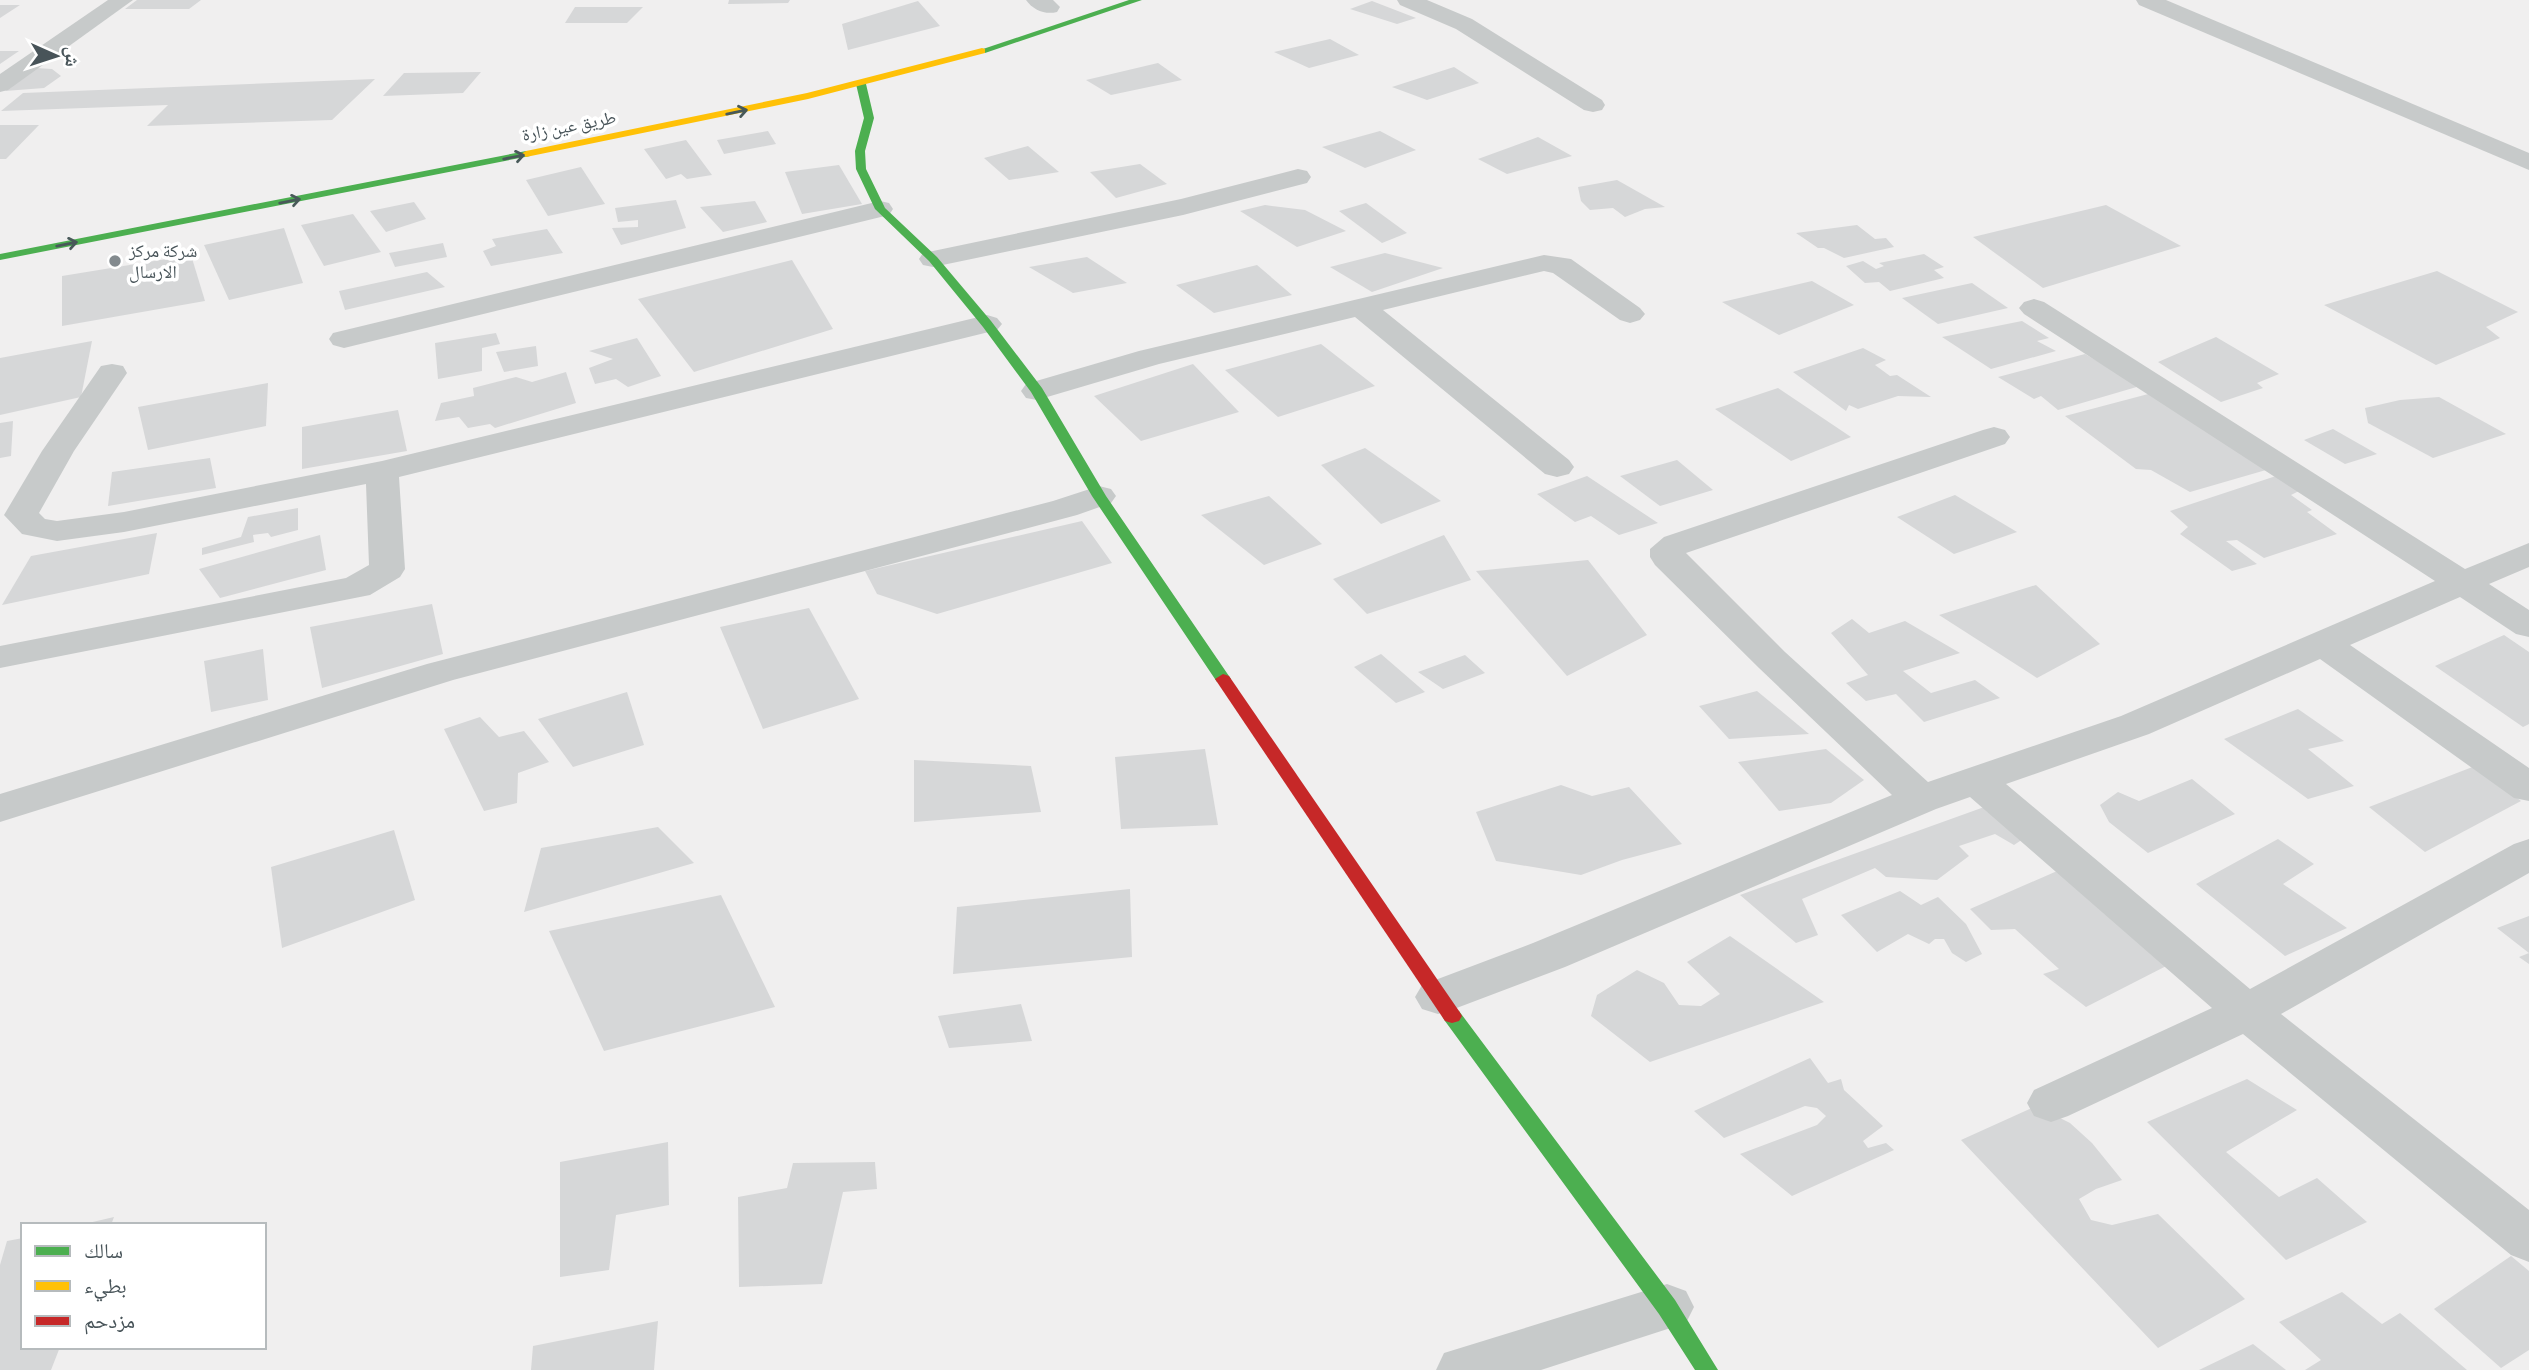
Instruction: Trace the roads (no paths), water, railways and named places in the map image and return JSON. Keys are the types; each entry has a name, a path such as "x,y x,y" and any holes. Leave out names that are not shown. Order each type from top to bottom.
{"street":[{"path":"0,85 122,0"},
{"name":"طريق عين زارة","path":"0,257 600,140 861,84 953,60 1138,0"},
{"path":"1408,0 1464,24 1593,105"},
{"path":"2147,0 2529,162"},
{"path":"861,84 869,118 860,151 861,169 880,209 933,259 987,324 1037,391 1099,496 1438,997 1667,1307 1707,1370"},
{"path":"933,259 1183,207 1298,177"},
{"path":"344,339 880,209"},
{"path":"1037,391 1150,357 1553,263 1561,265 1630,314"},
{"path":"1360,306 1557,467"},
{"path":"2034,308 2529,626"},
{"path":"111,373 58,451 21,515 34,527 57,531 124,522 383,471 987,324"},
{"path":"1921,799 1762,651 1668,557 1668,549 1675,544 1994,437"},
{"path":"0,657 357,587 387,569 383,471"},
{"path":"0,808 440,673 1065,508 1099,496"},
{"path":"1438,997 1549,955 1921,799 2135,725 2529,554"},
{"path":"2322,643 2529,788"},
{"path":"1975,779 2247,1012 2529,1240"},
{"path":"2051,1103 2247,1012 2529,854"},
{"path":"1464,1370 1667,1307"}],"place":[{"name":"شركة مركز الارسال","path":"115,261"}]}
